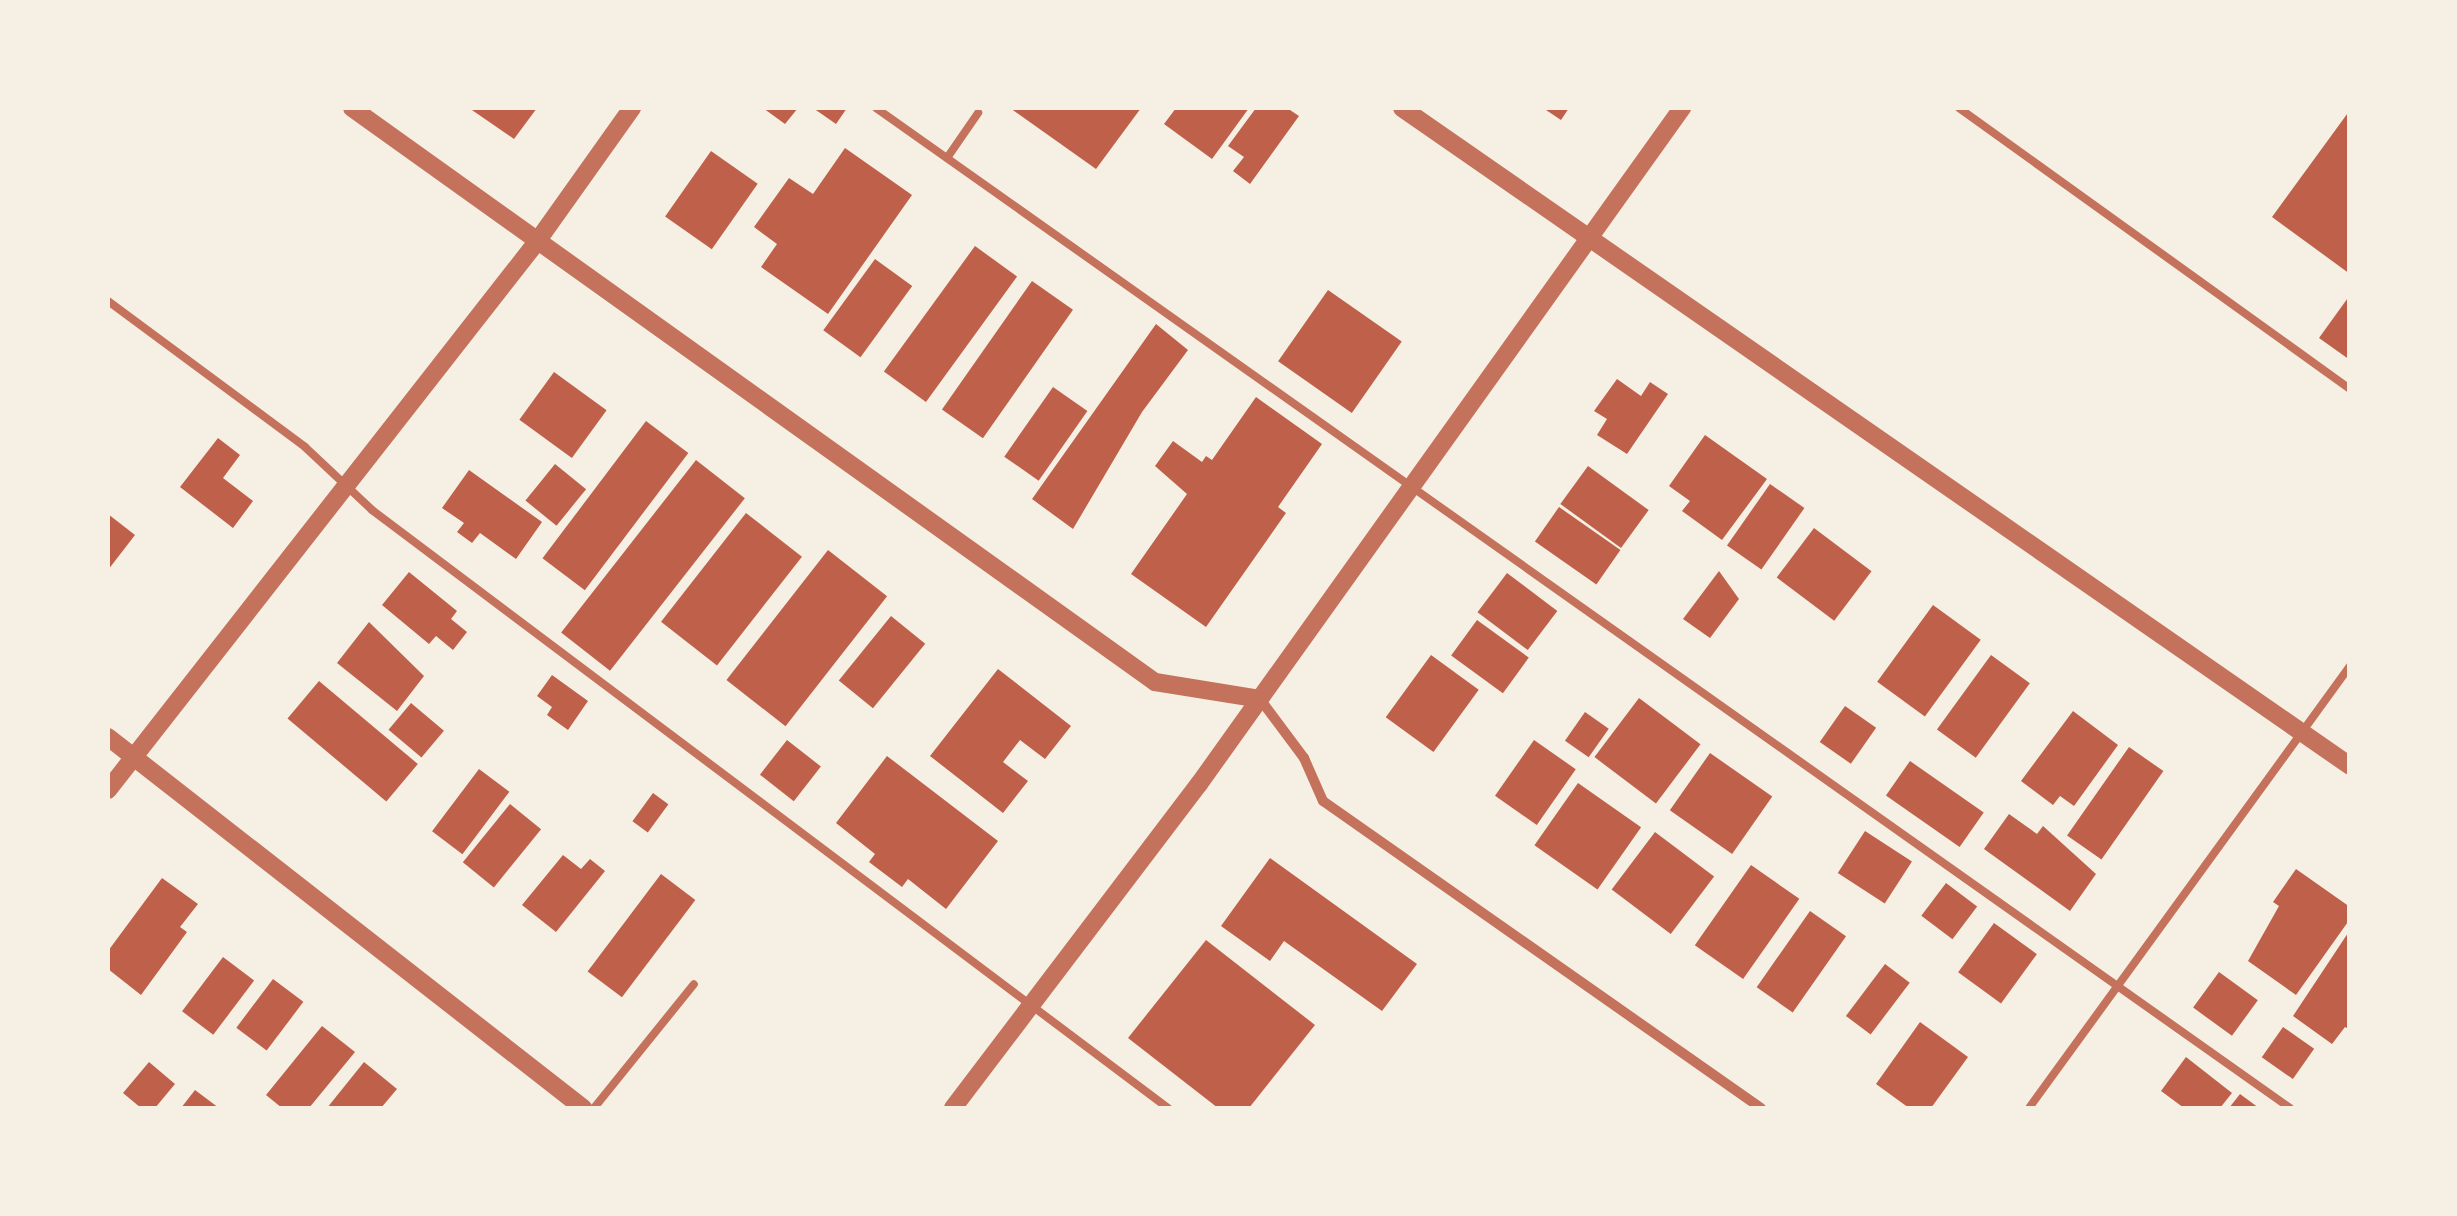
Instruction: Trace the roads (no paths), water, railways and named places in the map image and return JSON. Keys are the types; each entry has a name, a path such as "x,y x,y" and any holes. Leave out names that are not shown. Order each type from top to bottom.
{"street":[{"path":"352,108 1155,682 1260,699 1304,758 1323,801 1761,1108"},
{"path":"108,790 536,243 632,108"},
{"path":"1402,108 2350,766"},
{"path":"953,1108 1260,699 1682,108"},
{"path":"108,737 583,1108"}],"lane":[{"path":"876,108 2290,1108"},
{"path":"1959,108 2350,389"},
{"path":"946,158 978,113"},
{"path":"108,300 305,447 344,488 1168,1108"},
{"path":"2029,1108 2350,666"},
{"path":"594,1108 694,984"}]}
